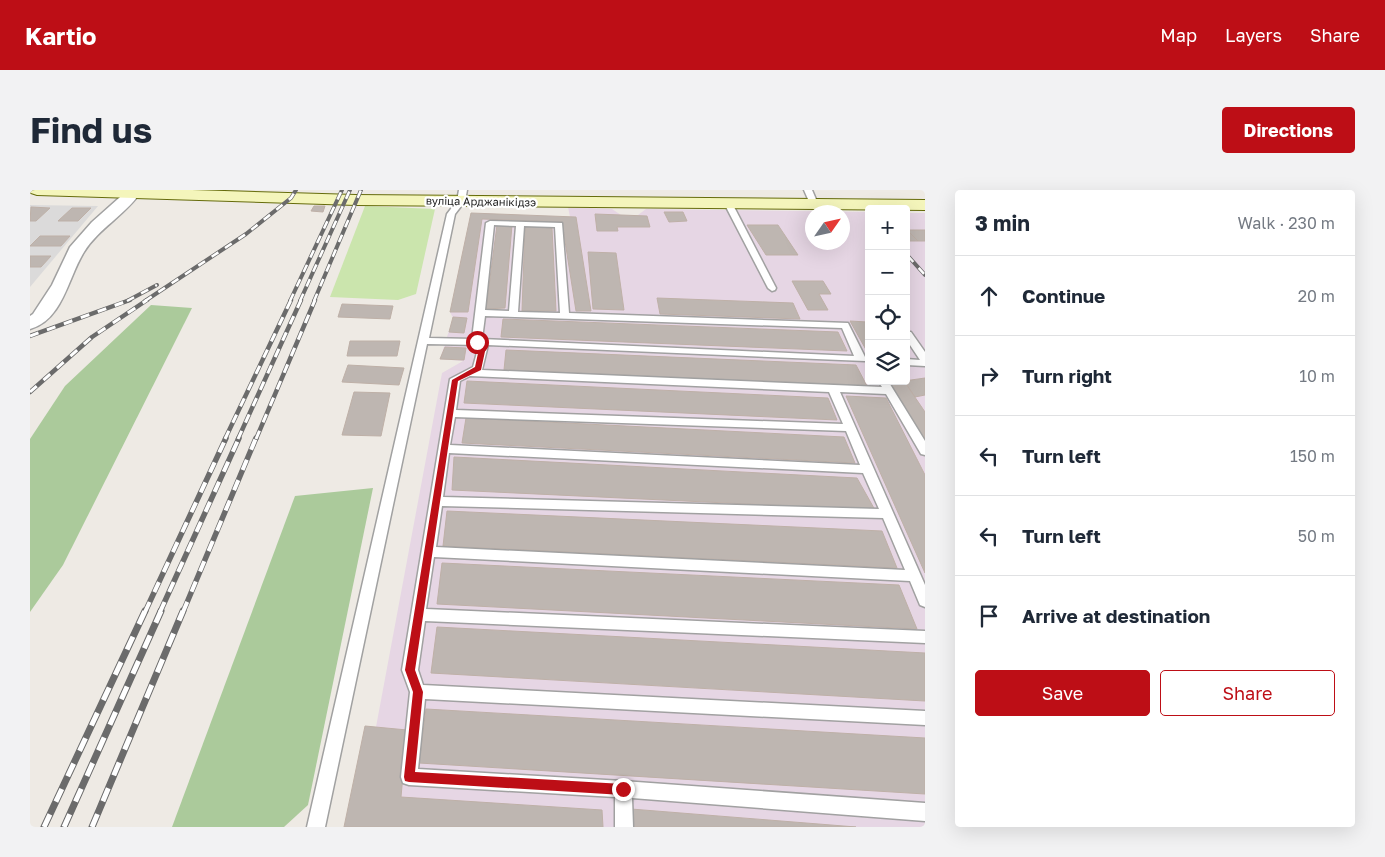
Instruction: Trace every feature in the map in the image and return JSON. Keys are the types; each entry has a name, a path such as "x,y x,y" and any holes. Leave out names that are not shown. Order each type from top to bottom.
{"main road":[{"name":"вуліца Арджанікідзэ","path":"37,190 132,193 462,196 728,203 811,197 925,205"}],"street":[{"path":"30,323 40,318 61,285 76,251 98,225 132,193"}],"lane":[{"path":"316,827 450,214 462,196"},
{"path":"728,203 772,288"},
{"path":"565,316 559,225 490,223 480,313 478,368 455,380 418,614 410,670 418,692 409,777 623,789 925,812"},
{"path":"513,314 520,224"},
{"path":"480,313 845,325 865,360"},
{"path":"910,337 925,361 910,362"},
{"path":"423,341 865,360"},
{"path":"469,373 833,389 886,386 925,451"},
{"path":"833,389 925,602"},
{"path":"450,413 850,428"},
{"path":"445,448 868,469"},
{"path":"436,501 887,514"},
{"path":"428,552 914,576"},
{"path":"418,614 925,637"},
{"path":"418,692 925,718"},
{"path":"623,789 624,827"}],"shaded area":[{"path":"30,205 98,206 30,287"},
{"path":"568,207 612,209 621,215 638,215 646,209 805,211 805,250 850,250 850,212 865,212 865,385 910,385 910,213 925,213 925,827 345,827 365,726 376,727 442,373 463,361 440,359 453,318 450,312 471,213 570,217"}],"green space":[{"path":"365,206 435,209 416,294 398,300 330,297"},
{"path":"151,305 192,308 63,565 30,612 30,439 65,386"},
{"path":"373,488 308,805 284,827 172,827 295,496"}],"building":[{"path":"314,206 325,206 323,212 311,211"},
{"path":"31,207 50,208 36,221 30,221"},
{"path":"72,208 91,208 78,221 58,221"},
{"path":"664,212 683,212 687,221 669,222"},
{"path":"471,213 576,217 591,311 576,311 562,222 482,219 468,312 450,312"},
{"path":"595,214 647,216 650,227 617,227 618,231 597,231"},
{"path":"497,225 512,225 505,308 486,309"},
{"path":"747,225 778,225 798,255 766,255"},
{"path":"525,226 552,228 556,311 522,311"},
{"path":"910,230 925,230 925,241 918,241 910,233"},
{"path":"910,233 918,241 910,241"},
{"path":"40,236 70,236 61,246 30,246"},
{"path":"588,252 616,253 624,310 593,309"},
{"path":"30,256 51,256 41,267 30,267"},
{"path":"792,281 823,281 831,294 819,294 828,310 808,310"},
{"path":"657,298 793,303 800,319 660,314"},
{"path":"342,304 393,306 390,319 338,317"},
{"path":"453,317 467,318 464,333 449,332"},
{"path":"503,319 838,332 847,351 501,337"},
{"path":"850,321 865,322 865,348"},
{"path":"350,341 400,341 397,356 347,356"},
{"path":"445,347 466,348 464,360 440,359"},
{"path":"506,350 856,365 867,386 504,370"},
{"path":"348,365 404,368 399,385 342,382"},
{"path":"925,378 925,395 915,397 907,385 910,385 910,380"},
{"path":"467,381 828,398 837,420 464,403"},
{"path":"889,385 907,385 925,412 925,442"},
{"path":"354,392 390,393 381,436 342,435"},
{"path":"846,396 886,398 925,475 925,573"},
{"path":"466,418 844,437 855,463 462,443"},
{"path":"454,457 857,478 875,510 452,490"},
{"path":"447,511 882,531 897,568 443,546"},
{"path":"442,563 899,585 917,629 437,604"},
{"path":"437,627 925,653 925,701 431,673"},
{"path":"426,709 925,738 925,794 419,763"},
{"path":"365,726 407,730 401,797 602,810 603,827 344,827"},
{"path":"631,809 856,827 633,827"}],"railway":[{"path":"145,301 246,234 291,198 296,190"},
{"path":"290,301 342,190"},
{"path":"300,301 350,190"},
{"path":"314,301 361,190"},
{"path":"910,258 925,275"},
{"path":"127,301 157,285"},
{"path":"30,336 130,300"},
{"path":"30,392 92,337 147,300"},
{"path":"225,439 291,300"},
{"path":"238,439 301,300"},
{"path":"256,439 315,300"},
{"path":"145,612 226,438"},
{"path":"160,612 239,438"},
{"path":"183,612 256,438"},
{"path":"44,827 145,611"},
{"path":"64,827 161,611"},
{"path":"92,827 183,611"}],"route":[{"path":"477,342 484,342 478,368 455,380 418,614 410,670 418,692 409,777 623,789"}]}
